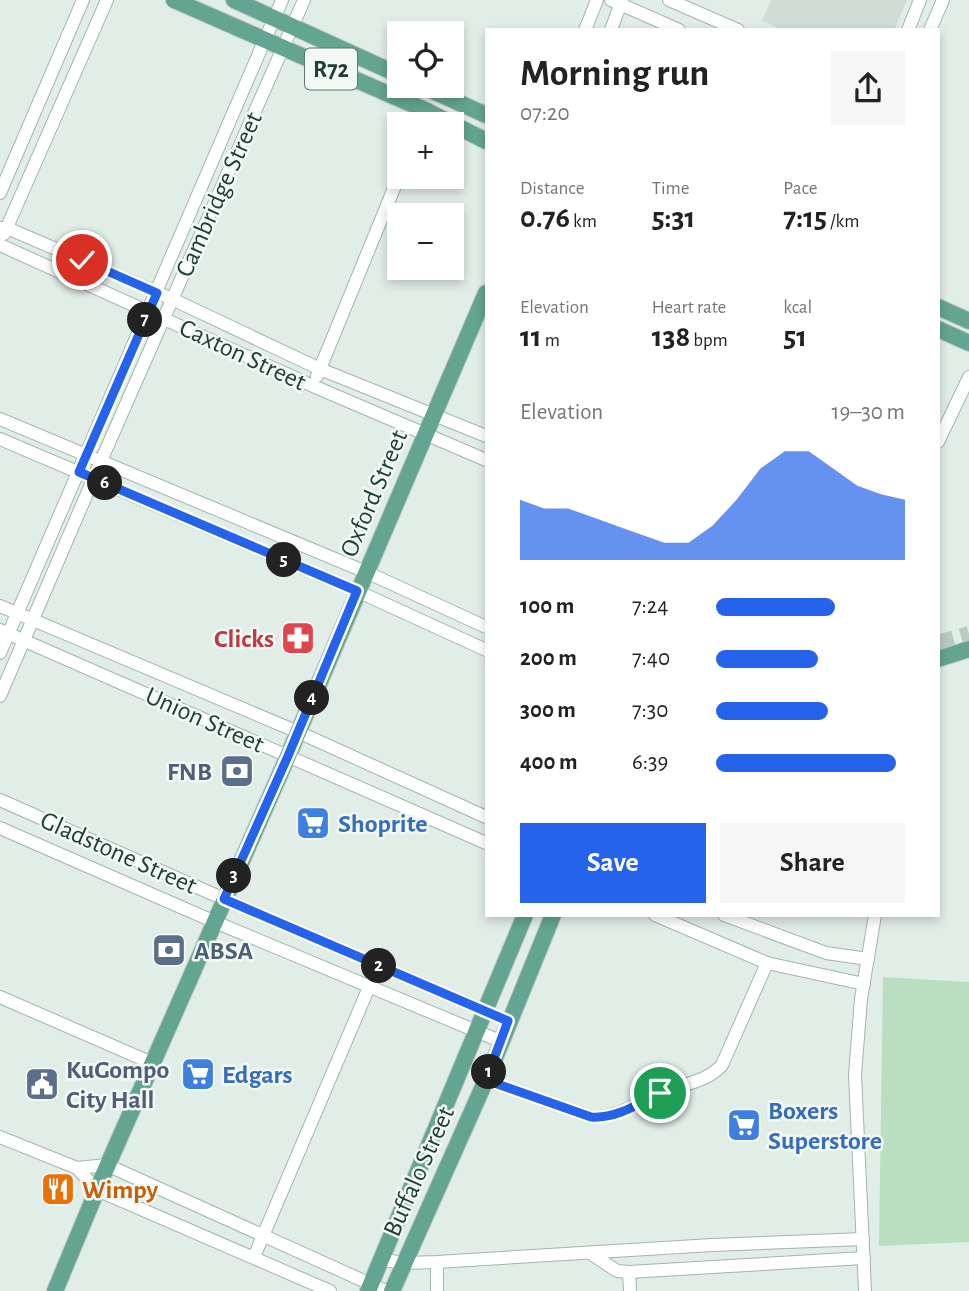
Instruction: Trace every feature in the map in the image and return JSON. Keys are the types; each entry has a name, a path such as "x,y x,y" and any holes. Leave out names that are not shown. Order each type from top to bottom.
{"main road":[{"name":"R72","path":"174,0 282,48 412,112"},
{"name":"R72","path":"234,0 387,69"},
{"path":"448,98 485,115"},
{"name":"R72","path":"464,133 485,141"},
{"name":"Oxford Street","path":"55,1291 107,1165 288,756 485,295"},
{"path":"940,308 969,321"},
{"path":"940,330 969,343"},
{"path":"940,658 969,649"},
{"name":"Buffalo Street","path":"375,1289 383,1260 524,917"},
{"name":"Buffalo Street","path":"392,1291 486,1080 552,917"}],"street":[{"path":"0,193 83,0"},
{"path":"0,244 4,228 107,0"},
{"name":"Cambridge Street","path":"0,653 4,632 17,614 87,455 282,0"},
{"name":"Cambridge Street","path":"0,696 304,0"},
{"path":"586,28 597,0"},
{"path":"669,0 733,28"},
{"path":"909,28 920,0"},
{"path":"931,28 943,0"},
{"path":"611,28 618,1 675,28"},
{"path":"313,386 394,189"},
{"name":"Caxton Street","path":"4,228 172,299 320,369 485,436"},
{"name":"Caxton Street","path":"0,244 313,386 485,460"},
{"path":"940,438 969,377"},
{"path":"0,419 366,572 485,627"},
{"path":"0,439 357,591 485,650"},
{"name":"Union Street","path":"0,606 298,732 485,817"},
{"name":"Union Street","path":"4,632 485,843"},
{"name":"Gladstone Street","path":"0,800 508,1021"},
{"name":"Gladstone Street","path":"0,828 215,922 500,1041"},
{"path":"660,917 767,963 864,984"},
{"path":"728,917 826,953 868,959"},
{"path":"865,1291 855,1074 856,1039 875,917"},
{"path":"486,1080 600,1118 620,1113 660,1093 702,1080 717,1071 727,1056 767,963"},
{"path":"254,1257 378,966"},
{"path":"0,997 152,1063"},
{"path":"0,1137 77,1168 97,1190 330,1291"},
{"path":"77,1168 107,1165 375,1289"},
{"path":"383,1260 405,1263 437,1262 712,1245 863,1240"},
{"path":"590,1253 617,1271 629,1272 864,1258"},
{"path":"437,1262 437,1291"},
{"path":"629,1272 630,1291"}],"shaded area":[{"path":"771,0 907,0 895,28 778,28 762,21"}],"green space":[{"path":"883,977 969,982 969,1242 879,1246"}],"tunnel":[{"path":"940,642 969,634"}],"place":[{"name":"Clicks","path":"298,638"},
{"name":"FNB","path":"237,771"},
{"name":"Shoprite","path":"313,823"},
{"name":"ABSA","path":"169,950"},
{"name":"Edgars","path":"198,1074"},
{"name":"KuGompo City Hall","path":"42,1084"},
{"name":"Boxers Superstore","path":"744,1125"},
{"name":"Wimpy","path":"58,1189"}],"route":[{"path":"82,260 157,293 79,472 357,591 224,899 508,1021 486,1080 600,1118 620,1113 660,1093"}]}
